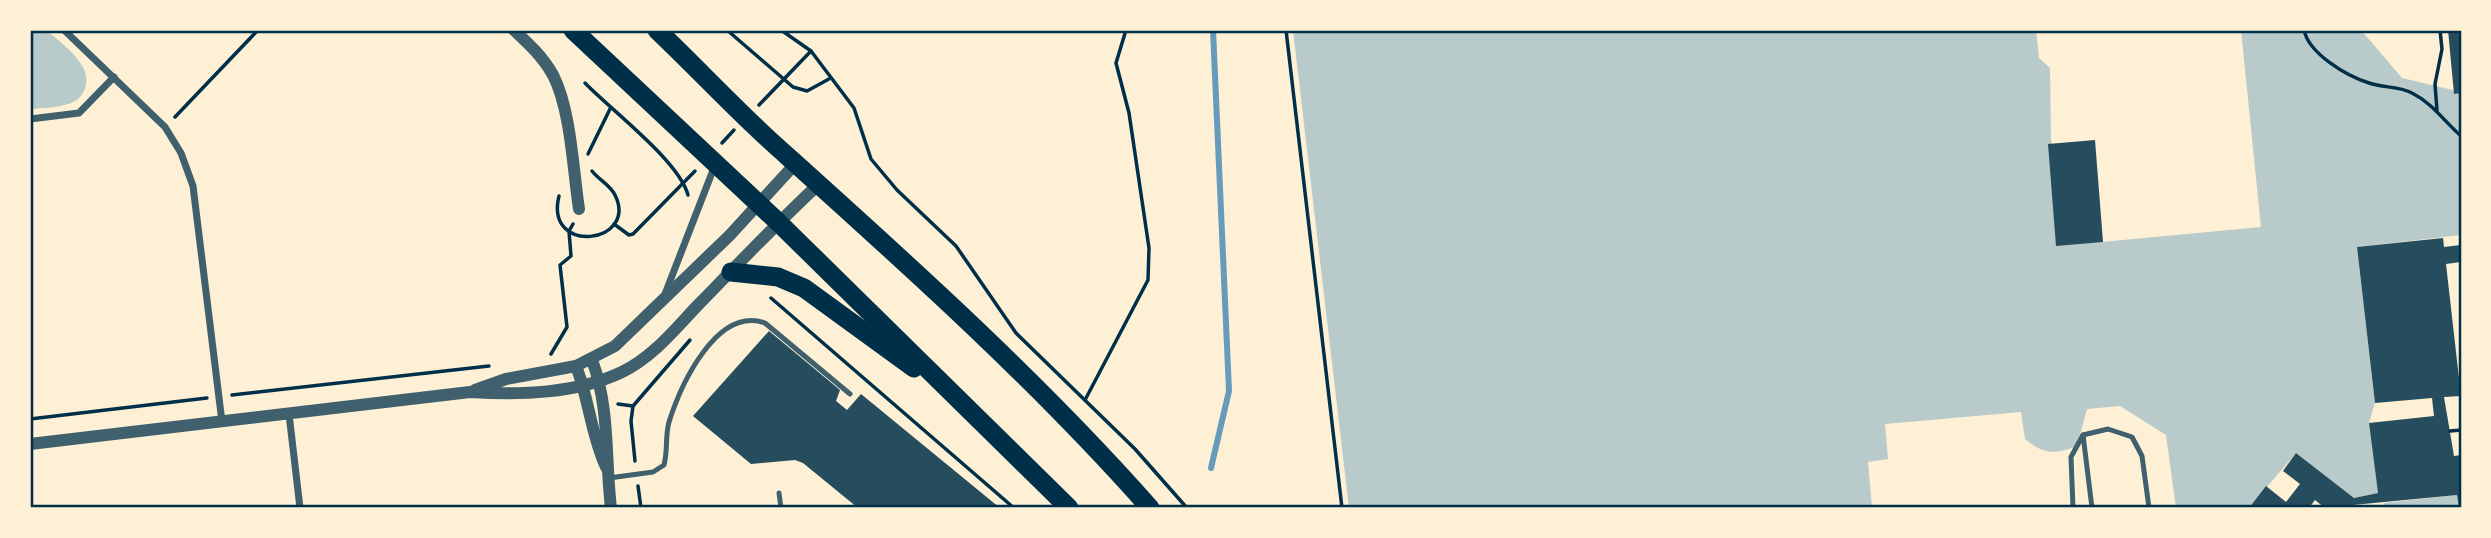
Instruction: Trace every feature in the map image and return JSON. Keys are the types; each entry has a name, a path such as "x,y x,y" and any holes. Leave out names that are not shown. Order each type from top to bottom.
{"highway":[{"path":"573,30 778,222 987,424 1069,508"},
{"path":"657,30 1024,377 1150,508"},
{"path":"731,272 778,277 804,288 838,310 987,424"}],"street":[{"path":"64,30 165,127 181,153 192,186 222,422"},
{"path":"514,30 538,52 554,77 563,106 579,209"},
{"path":"30,119 79,113 114,77"},
{"path":"470,392 506,379 576,366 592,360 637,327 796,163"},
{"path":"663,298 716,164"},
{"path":"30,444 470,392 508,394 583,385 600,380 622,372 658,347 778,222 819,184"},
{"path":"592,360 600,380 608,447 607,473 611,508"},
{"path":"576,366 583,385 597,449 607,473"},
{"path":"289,414 300,508"}],"lane":[{"path":"607,473 653,472 664,465 667,429 684,381 725,329 737,322 752,318 765,323 850,394"},
{"path":"2082,435 2108,429 2132,438 2142,456 2149,508"},
{"path":"2073,508 2071,457 2082,435"},
{"path":"2082,435 2092,508"},
{"path":"779,493 781,508"}],"path":[{"path":"165,127 258,30"},
{"path":"727,30 793,87 807,91 829,79"},
{"path":"781,30 811,51 829,79 854,108 871,159 897,190 956,246 1016,333 1135,449 1187,508"},
{"path":"1085,400 1149,280 1149,248 1129,113 1116,63 1126,30"},
{"path":"1286,30 1342,508"},
{"path":"2304,30 2306,41 2331,62 2368,83 2408,91 2428,102 2461,136"},
{"path":"2437,112 2435,84 2442,48 2440,30"},
{"path":"792,71 811,51"},
{"path":"585,83 668,162 682,180 688,197"},
{"path":"542,359 550,355 567,327 560,265 571,256 569,232 579,209"},
{"path":"614,224 629,235 648,220"},
{"path":"767,296 1014,508"},
{"path":"641,508 631,421 633,406 693,337"},
{"path":"30,419 502,364"},
{"path":"618,404 633,406"},
{"path":"2450,431 2461,430"}],"shaded area":[{"path":"30,30 47,30 82,65 86,82 84,91 76,101 30,109"},
{"path":"1293,30 2036,30 2039,58 2050,68 2051,140 2059,169 2091,243 2261,227 2241,30 2361,30 2402,78 2461,92 2461,235 2357,247 2375,403 2369,423 2378,493 2354,498 2296,453 2249,508 2176,508 2166,435 2120,406 2087,409 2077,446 2055,452 2038,448 2025,439 2021,412 1885,424 1888,459 1868,462 1872,508 1349,508"},
{"path":"2457,495 2459,508 2384,508 2384,503"}],"building":[{"path":"2448,30 2461,30 2461,93 2454,94"},
{"path":"2095,140 2103,242 2056,246 2048,144"},
{"path":"2443,238 2444,247 2461,245 2461,262 2446,264 2461,396 2444,397 2454,456 2461,455 2461,508 2457,495 2353,505 2351,508 2325,508 2315,500 2309,508 2249,508 2266,486 2286,502 2300,484 2283,471 2296,453 2354,498 2378,493 2369,423 2434,416 2432,398 2375,403 2357,247"},
{"path":"769,331 840,390 836,401 847,410 861,394 1000,508 858,508 803,463 795,460 751,464 693,416"}],"waterway":[{"path":"1211,468 1229,391 1213,30"}]}
